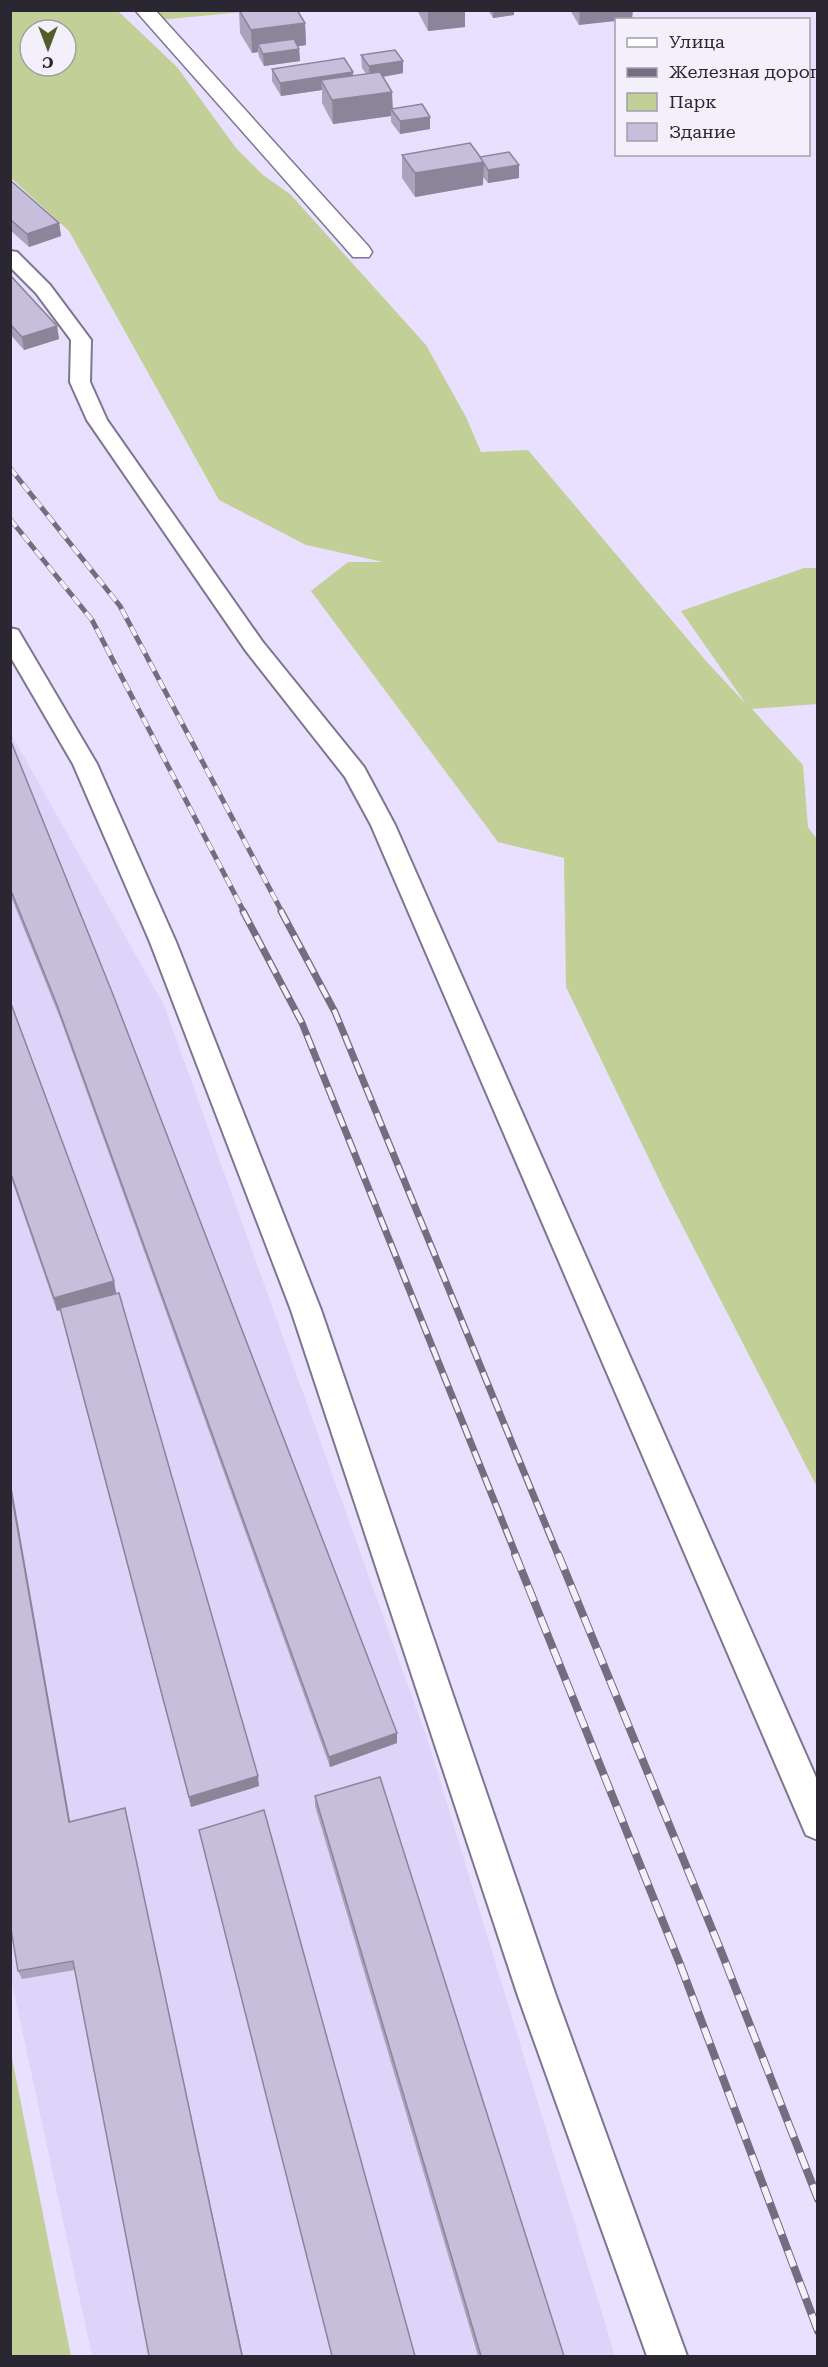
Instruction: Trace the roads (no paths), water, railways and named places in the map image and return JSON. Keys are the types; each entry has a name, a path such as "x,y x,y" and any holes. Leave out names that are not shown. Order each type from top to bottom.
{"street":[{"path":"144,10 361,252"}],"lane":[{"path":"10,256 43,289 81,340 77,369 81,394 97,420 254,646 355,773 383,825 818,1823"},
{"path":"10,635 84,764 163,942 302,1299 533,1985 667,2356"}],"railway":[{"path":"10,468 120,606 282,912"},
{"path":"10,519 92,620 244,912"},
{"path":"243,911 302,1023 516,1555"},
{"path":"281,911 335,1012 558,1555"},
{"path":"515,1554 680,1964 818,2331"},
{"path":"558,1554 721,1951 818,2199"}]}
